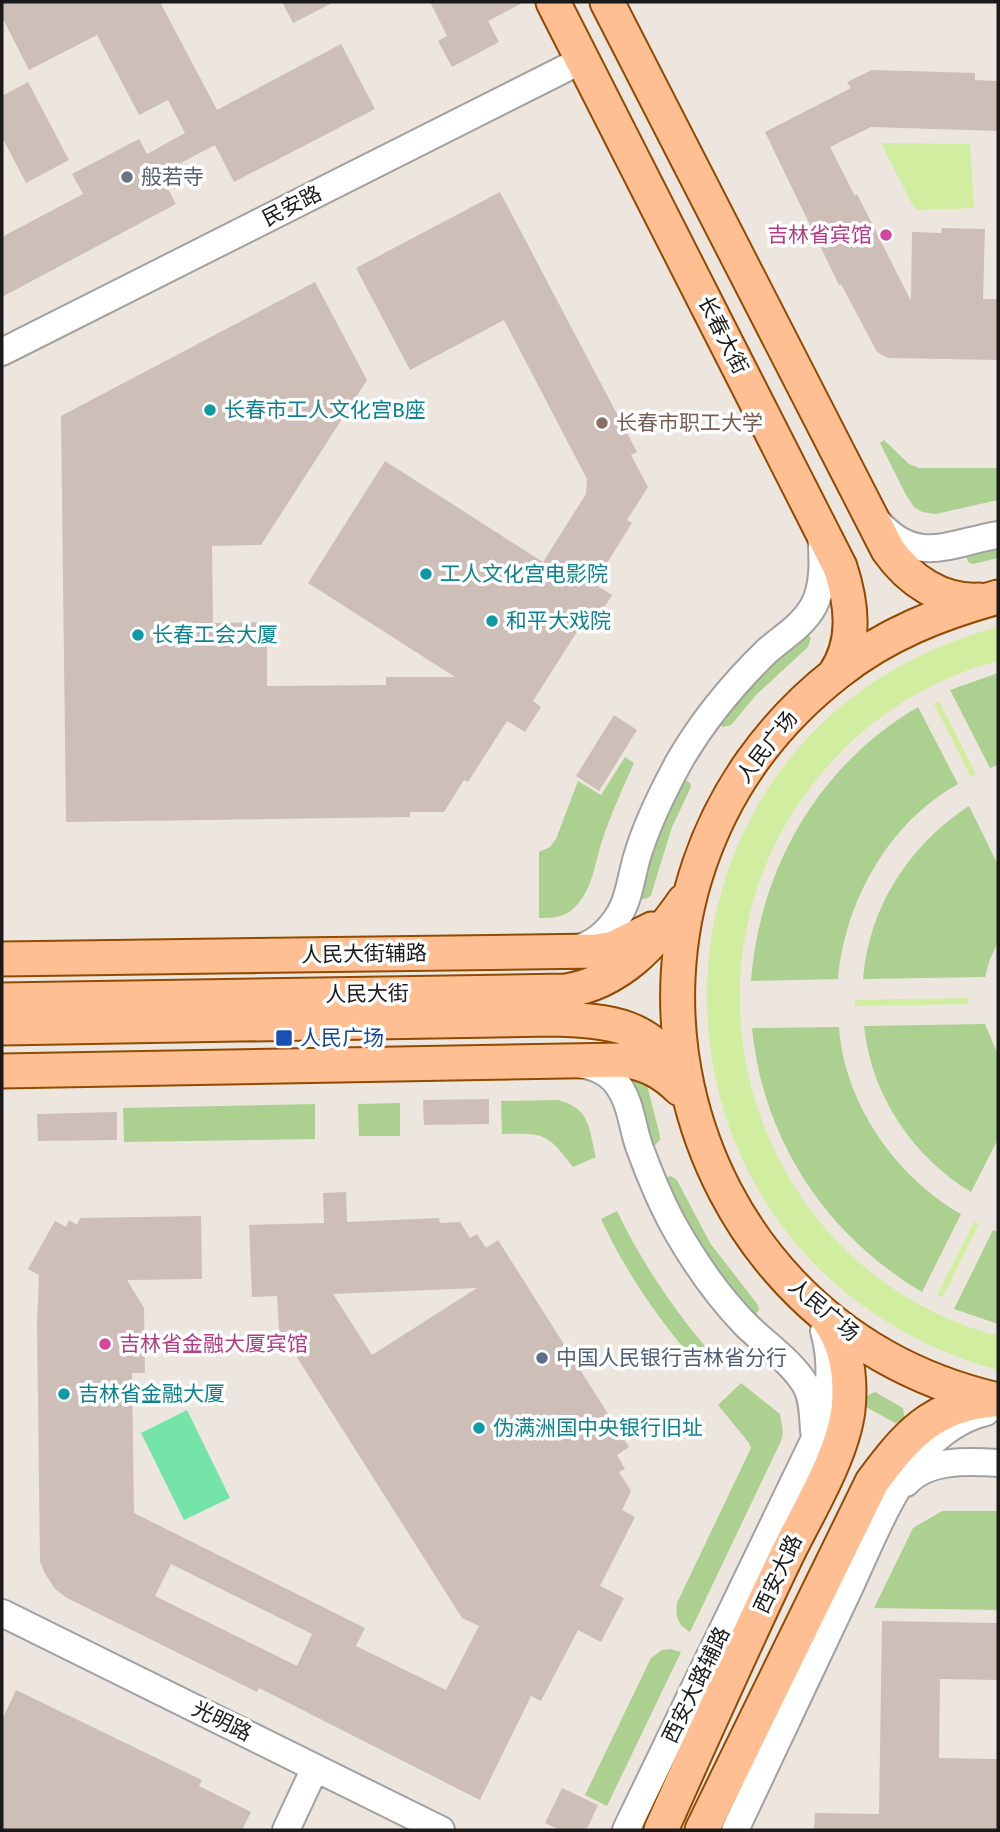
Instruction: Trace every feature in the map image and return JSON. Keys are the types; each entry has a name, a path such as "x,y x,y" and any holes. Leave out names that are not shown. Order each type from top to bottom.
{"main road":[{"name":"长春大街","path":"553,2 840,567 850,599 848,645 834,675"},
{"path":"607,2 864,506 897,562 924,586 957,600 993,598"},
{"name":"人民广场","path":"993,598 930,618 867,651 834,675 785,721 761,748 723,809 693,883 680,946 677,1018 690,1100 709,1158 743,1222 779,1269 818,1309 867,1346 929,1378 997,1403"},
{"name":"人民大街辅路","path":"2,960 597,951 614,948 652,929 693,883"},
{"name":"人民大街","path":"2,1000 546,992 584,988 611,976 645,950 661,934 693,883"},
{"name":"人民大街","path":"2,1028 589,1020 627,1028 645,1036 670,1059 690,1100"},
{"path":"2,1071 623,1060 655,1069 670,1079 690,1100"},
{"name":"西安大路","path":"661,1830 841,1438 848,1413 847,1366 841,1342 818,1309"},
{"name":"西安大路","path":"702,1830 872,1482 889,1459 930,1418 968,1403 997,1403"}],"street":[{"name":"民安路","path":"2,352 582,60"},
{"path":"864,506 890,534 914,548 944,548 998,535"},
{"path":"558,951 583,947 598,939 619,917 651,818 689,745 740,679 813,608 822,573 820,524"},
{"path":"558,1062 583,1064 599,1070 620,1087 652,1182 691,1255 742,1320 807,1386 813,1412 814,1435 807,1458"},
{"name":"西安大路辅路","path":"626,1830 807,1458 826,1409 830,1364 818,1309"},
{"path":"735,1830 909,1470 942,1434 997,1403"},
{"path":"895,1495 911,1477 933,1467 957,1462 998,1463"},
{"name":"光明路","path":"2,1613 441,1830"},
{"path":"286,1830 315,1768"}],"green space":[{"path":"881,143 970,144 974,208 918,210 913,206"},
{"path":"884,440 909,464 919,468 998,468 998,500 936,514 922,512 914,507 906,495 880,443"},
{"path":"998,541 998,558 973,564 968,562 965,552"},
{"path":"998,627 998,661 935,684 878,720 844,749 785,826 750,911 740,1000 751,1088 784,1170 837,1241 909,1298 998,1336 998,1370 871,1311 780,1223 725,1115 707,997 725,879 780,771 871,684"},
{"path":"805,632 811,638 808,647 756,695 731,725 720,725 718,715"},
{"path":"998,673 998,765 990,768 950,690"},
{"path":"939,701 976,774 971,777 934,704"},
{"path":"918,707 958,784 933,800 911,820 874,867 850,922 838,979 751,981 767,898 801,823 824,789 851,758 883,731"},
{"path":"625,757 634,763 608,823 585,894 566,914 539,918 539,852 550,847 556,839 578,781 601,795"},
{"path":"682,778 690,783 691,787 672,827 651,895 640,900 636,897 643,859"},
{"path":"969,806 998,865 998,942 985,977 863,979 874,927 896,880 928,839"},
{"path":"968,998 969,1004 855,1006 855,1000"},
{"path":"985,1024 998,1055 998,1139 971,1192 931,1161 898,1122 876,1076 868,1052 864,1026"},
{"path":"839,1027 851,1083 878,1135 895,1159 915,1180 961,1214 922,1292 888,1269 856,1242 829,1213 805,1181 785,1146 770,1108 759,1069 752,1028"},
{"path":"633,1079 646,1081 660,1136 654,1146 650,1146 630,1083"},
{"path":"558,1100 577,1108 582,1114 589,1128 596,1157 573,1167 557,1147 544,1137 502,1134 501,1101"},
{"path":"400,1103 400,1136 359,1136 358,1104"},
{"path":"315,1104 315,1139 124,1142 123,1108"},
{"path":"671,1176 677,1180 710,1243 758,1305 759,1310 754,1317 720,1285 663,1179"},
{"path":"617,1211 658,1284 709,1351 696,1363 644,1294 611,1239 601,1219"},
{"path":"974,1222 979,1224 943,1297 937,1295"},
{"path":"993,1230 998,1232 998,1324 954,1309"},
{"path":"741,1383 780,1414 783,1432 690,1632 678,1620 677,1603 751,1448 718,1405"},
{"path":"875,1392 903,1408 905,1419 895,1423 866,1407 864,1399"},
{"path":"187,1410 230,1498 184,1520 141,1433"},
{"path":"942,1511 998,1511 997,1610 874,1608 913,1528"},
{"path":"662,1650 681,1652 607,1806 585,1795 651,1658"}],"building":[{"path":"2,2 160,2 217,110 341,44 375,109 234,182 215,145 160,174 176,204 2,297 2,237 83,194 72,174 139,139 147,154 185,133 168,100 139,115 97,35 29,70 2,17"},
{"path":"282,2 334,2 293,23"},
{"path":"430,2 524,2 488,21 499,42 452,67 438,41 447,36"},
{"path":"872,70 975,73 975,80 998,81 998,131 871,127 830,147 911,301 912,232 941,233 942,228 985,229 983,299 998,299 998,360 888,358 877,352 841,284 839,285 765,132 851,88 847,82"},
{"path":"28,82 69,160 26,183 2,137 2,96"},
{"path":"500,192 637,452 631,455 648,487 627,520 632,523 594,584 612,595 596,621 587,616 533,701 541,707 525,732 507,721 468,782 464,780 444,812 410,812 410,817 66,822 61,416 315,282 367,380 261,545 212,546 213,623 267,622 267,686 386,685 386,677 455,677 308,583 385,461 543,562 586,494 587,479 504,320 410,370 356,268"},
{"path":"614,715 637,730 599,791 576,776"},
{"path":"489,1099 489,1124 424,1125 423,1100"},
{"path":"117,1112 117,1140 38,1141 37,1114"},
{"path":"346,1192 347,1222 439,1218 440,1223 460,1222 470,1238 477,1234 486,1248 498,1240 629,1447 617,1455 625,1469 619,1472 631,1491 622,1510 635,1517 600,1586 624,1598 601,1642 578,1630 541,1701 531,1696 480,1800 259,1688 257,1692 67,1598 55,1589 40,1561 37,1322 39,1275 28,1269 55,1221 66,1227 69,1220 77,1225 80,1218 201,1216 202,1279 127,1280 144,1308 145,1373 132,1373 134,1513 365,1628 356,1646 446,1690 479,1626 462,1618 279,1329 277,1296 252,1297 249,1225 324,1223 323,1193","holes":["477,1288 372,1355 333,1294","171,1564 312,1634 297,1666 155,1596"]},
{"path":"882,1621 998,1623 998,1680 940,1679 939,1758 998,1759 998,1830 814,1830 815,1813 879,1814"},
{"path":"16,1690 202,1780 199,1786 251,1812 242,1830 2,1830 2,1720"},
{"path":"562,1788 598,1805 588,1827 580,1830 560,1830 545,1823"}],"place":[{"name":"般若寺","path":"127,177"},
{"name":"吉林省宾馆","path":"886,235"},
{"name":"长春市工人文化宫B座","path":"210,410"},
{"name":"长春市职工大学","path":"602,423"},
{"name":"工人文化宫电影院","path":"426,574"},
{"name":"和平大戏院","path":"492,621"},
{"name":"长春工会大厦","path":"138,635"},
{"name":"人民广场","path":"284,1038"},
{"name":"吉林省金融大厦宾馆","path":"105,1344"},
{"name":"中国人民银行吉林省分行","path":"542,1358"},
{"name":"吉林省金融大厦","path":"64,1394"},
{"name":"伪满洲国中央银行旧址","path":"479,1428"}]}
